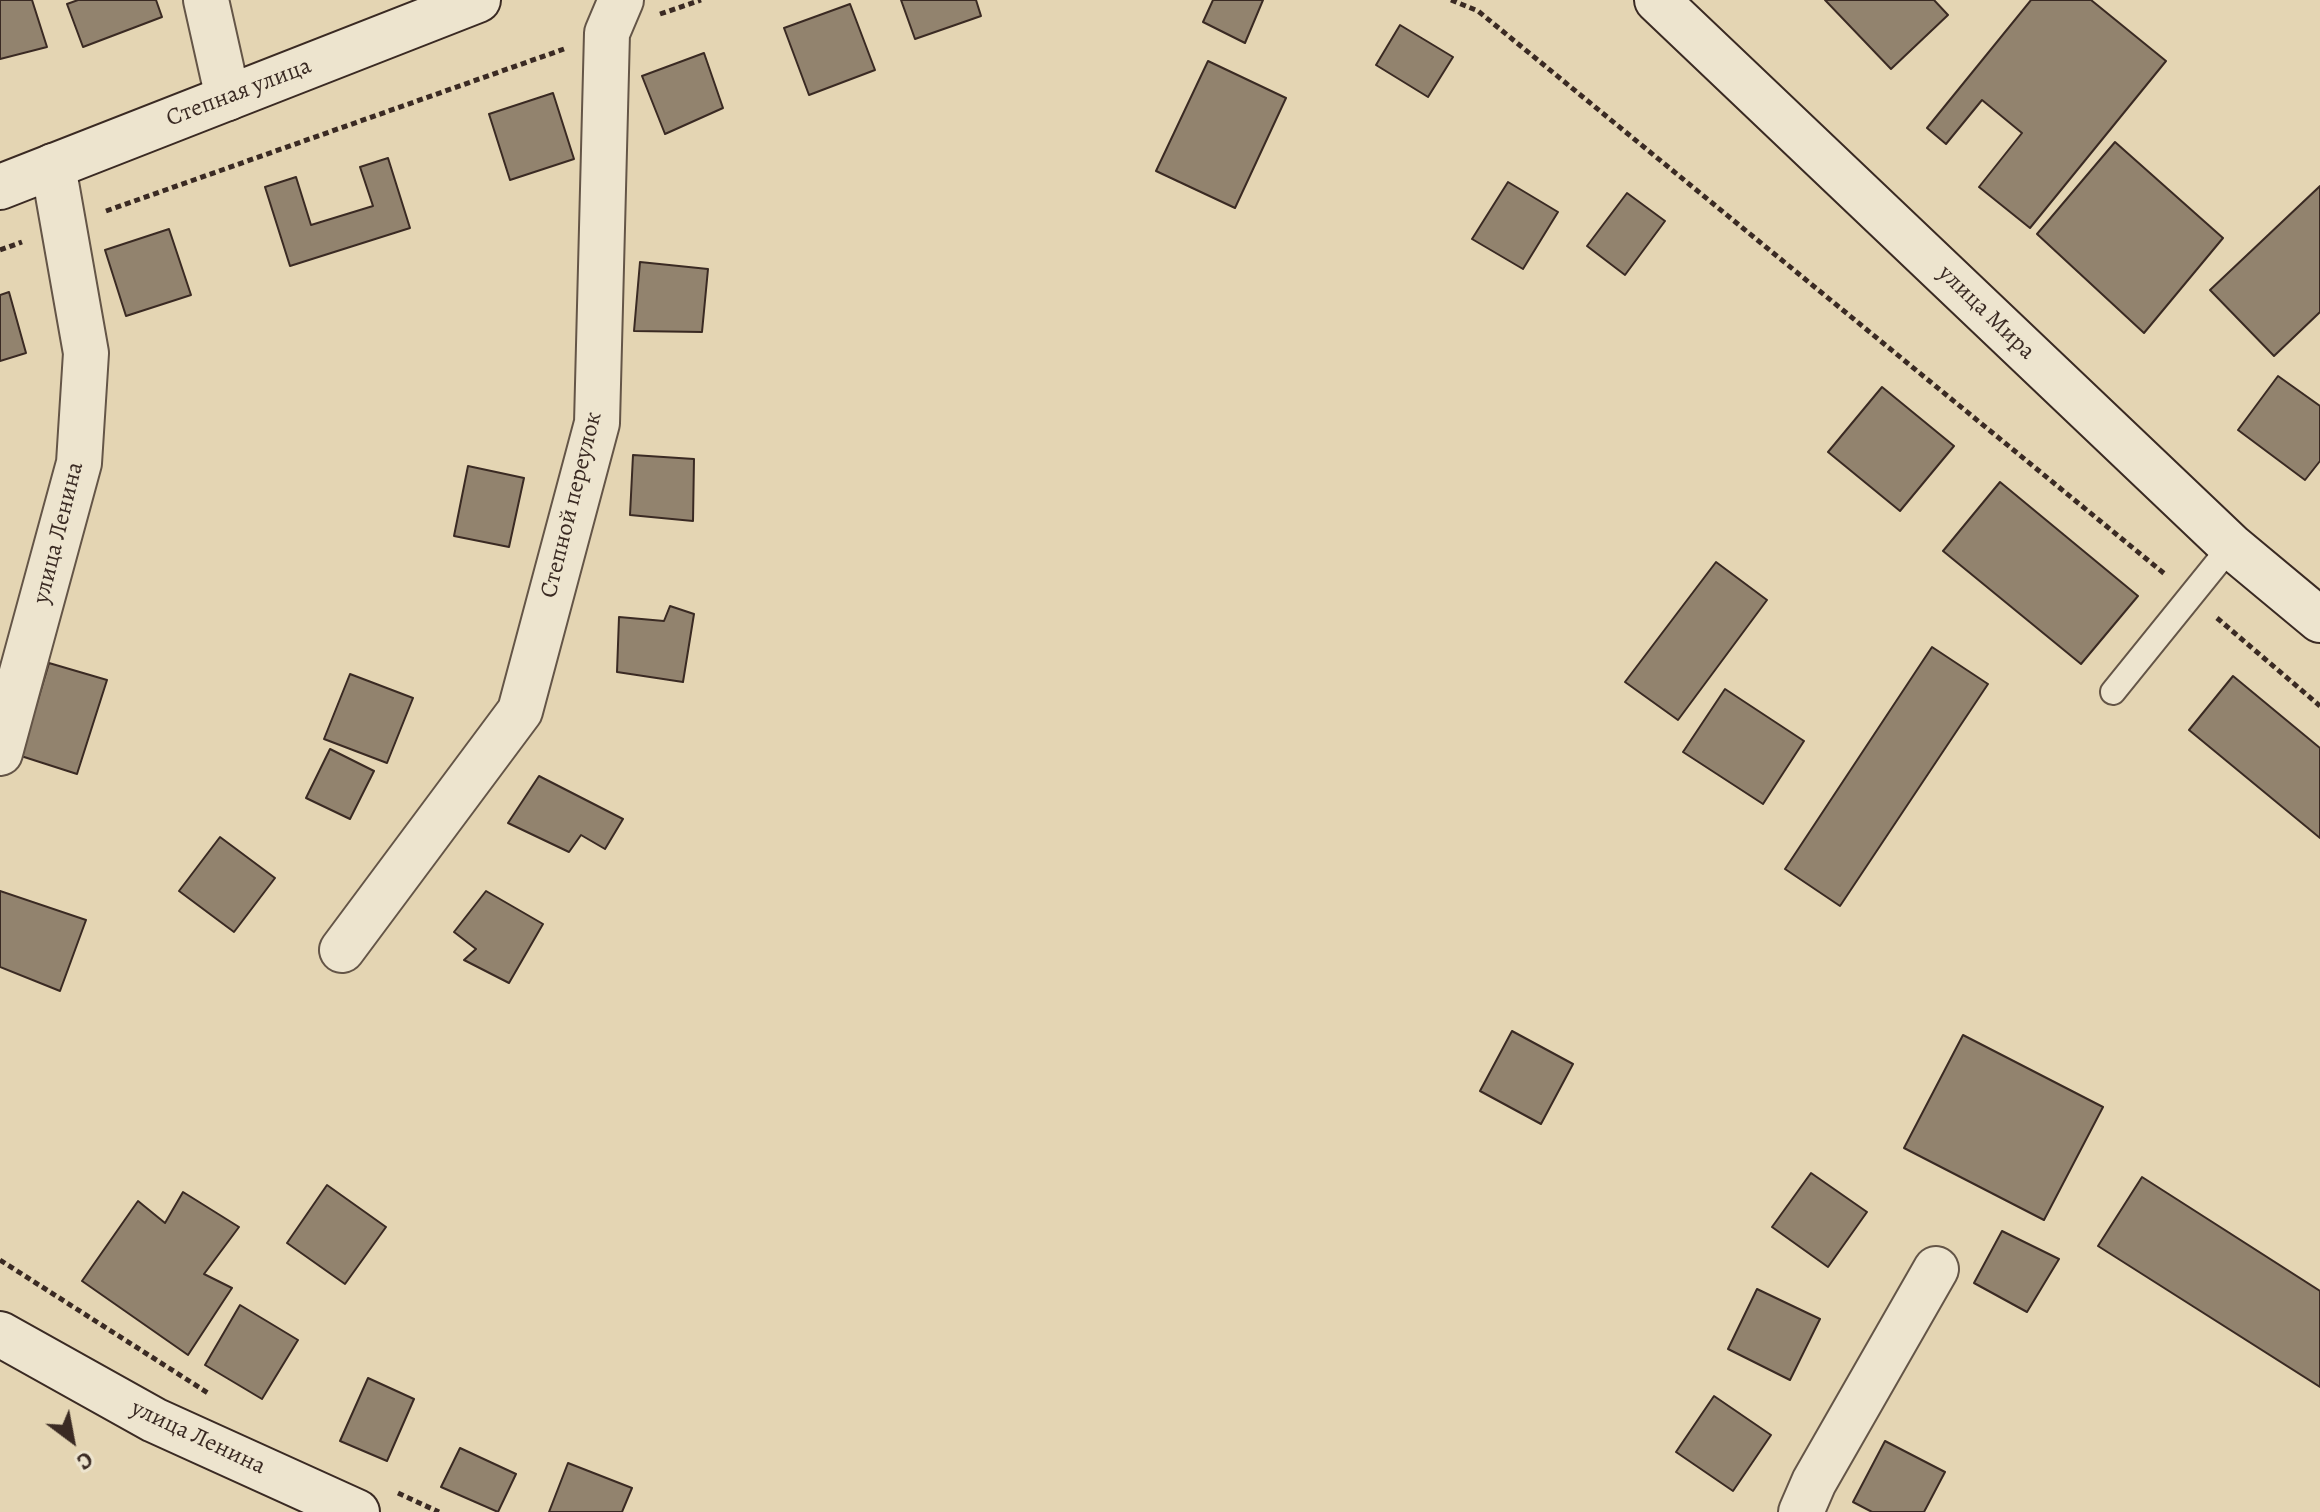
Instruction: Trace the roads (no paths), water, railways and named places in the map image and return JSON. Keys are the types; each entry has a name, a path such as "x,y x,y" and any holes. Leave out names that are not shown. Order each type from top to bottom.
{"street":[{"path":"206,0 228,98"},
{"name":"Степная улица","path":"0,187 478,0"},
{"name":"улица Мира","path":"1657,0 2231,546 2320,620"},
{"name":"Степной переулок","path":"342,950 520,711 597,423 614,17"},
{"name":"улица Ленина","path":"0,753 79,463 86,353 53,166"},
{"path":"1801,1512 1814,1482 1936,1269"},
{"name":"улица Ленина","path":"0,1334 154,1420 374,1500"}],"lane":[{"path":"2113,692 2231,546"}]}
